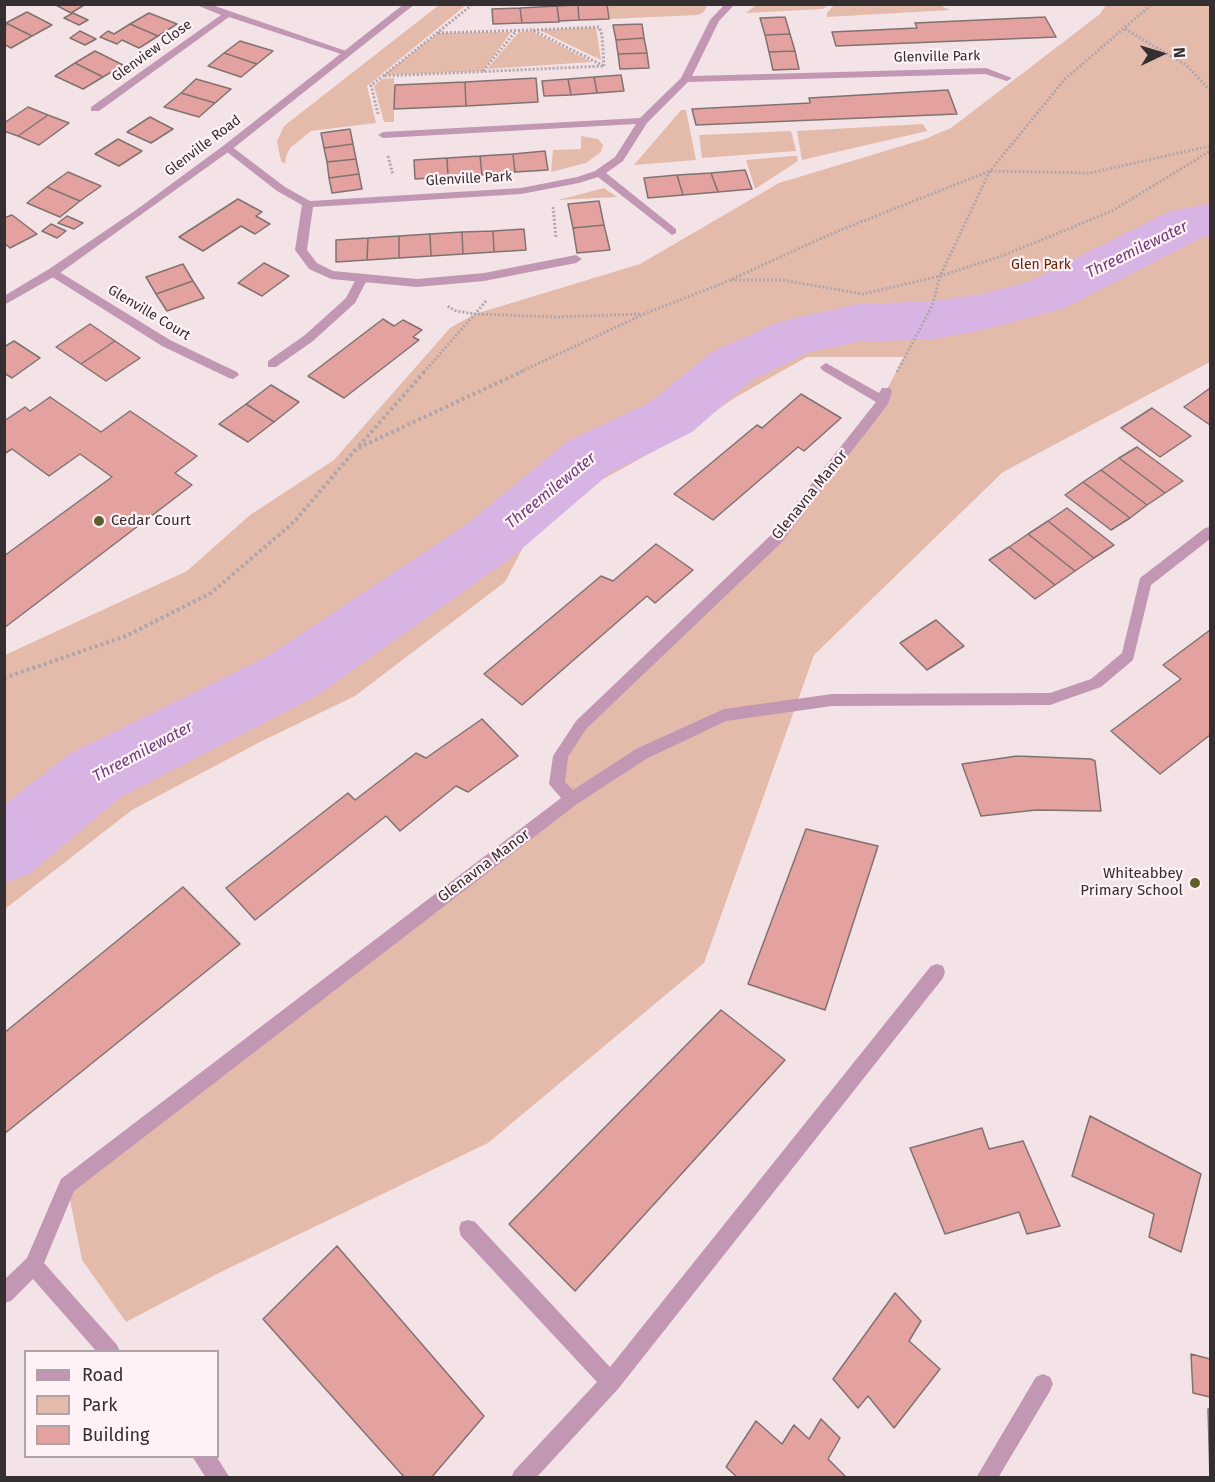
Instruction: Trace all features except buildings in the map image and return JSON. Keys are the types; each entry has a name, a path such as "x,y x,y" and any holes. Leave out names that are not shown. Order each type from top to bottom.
{"street":[{"path":"198,4 347,53"},
{"name":"Glenville Road","path":"4,301 53,272 140,212 227,148 411,4"},
{"name":"Glenville Park","path":"308,204 521,191 579,180 599,173 619,159 643,121 686,79 715,20 731,4"},
{"name":"Glenview Close","path":"94,109 226,15"},
{"name":"Glenville Park","path":"686,79 986,71 1007,78"},
{"path":"383,135 643,121"},
{"path":"227,148 280,189 308,204 301,250 314,267 331,275 417,283 484,277 576,259"},
{"path":"599,173 672,231"},
{"name":"Glenville Court","path":"53,272 166,343 233,375"},
{"path":"272,364 309,338 351,300 362,278"},
{"name":"Glenavna Manor","path":"4,1294 34,1265 67,1185 572,799 556,784 561,756 581,725 628,677 776,539 885,396 826,367"},
{"path":"572,799 641,754 724,715 832,700 1050,699 1096,683 1128,657 1145,582 1210,532"},
{"path":"521,1478 610,1382 937,972"},
{"path":"468,1229 610,1382"},
{"path":"34,1265 108,1350"},
{"path":"986,1478 1043,1384"},
{"path":"204,1458 220,1478"}],"path":[{"path":"473,4 382,76 604,66"},
{"path":"904,356 932,306 940,276 990,171 1065,79 1152,4"},
{"path":"438,33 599,27 602,35 604,66"},
{"path":"1125,29 1186,65 1210,90"},
{"path":"483,71 516,30"},
{"path":"532,30 604,66"},
{"path":"356,449 644,314 728,280 833,233 990,171 1090,173 1210,146"},
{"path":"728,280 782,280 863,294 940,276 1002,256 1112,211 1210,150"},
{"path":"550,186 559,262"},
{"path":"4,678 126,636 211,593 294,522 475,314 494,291 484,277"},
{"path":"440,302 456,311 475,314 557,317 644,314"}],"green space":[{"path":"835,4 937,4 950,10 827,17 827,13"},
{"path":"439,5 466,5 367,86 376,123 311,131 290,148 285,164 281,161 277,141 284,126"},
{"path":"607,5 707,5 704,12 698,15 609,19"},
{"path":"756,5 828,5 823,9 746,13"},
{"name":"Glen Park","path":"1106,5 1210,5 1210,362 1003,472 814,655 704,963 488,1143 223,1271 126,1322 82,1260 67,1185 572,799 557,784 581,725 776,539 886,391 904,357 807,357 736,397 665,445 596,483 529,536 505,582 355,696 260,742 132,810 5,909 5,655 187,571 250,515 334,460 450,328 475,314 640,264 779,183 925,139 951,128 1100,14"},
{"path":"591,28 596,28 601,60 539,30"},
{"path":"531,31 592,62 487,69 519,32"},
{"path":"511,32 483,71 384,75 438,33"},
{"path":"394,78 394,122 384,122 374,86 382,79"},
{"path":"681,110 686,110 696,160 634,165"},
{"path":"923,124 927,131 802,160 797,131"},
{"path":"791,131 796,151 702,158 699,135"},
{"path":"581,136 598,139 603,145 601,152 586,163 551,172 553,150 581,149"},
{"path":"797,156 798,161 755,189 746,160"},
{"path":"604,188 617,197 558,200"}],"waterway":[{"name":"Threemilewater","path":"4,850 94,776 292,676 489,541 589,457 671,417 732,366 794,337 858,323 933,320 978,313 1046,295 1188,223 1210,220"}],"place":[{"name":"Cedar Court","path":"99,521"},
{"name":"Whiteabbey Primary School","path":"1195,883"}]}
